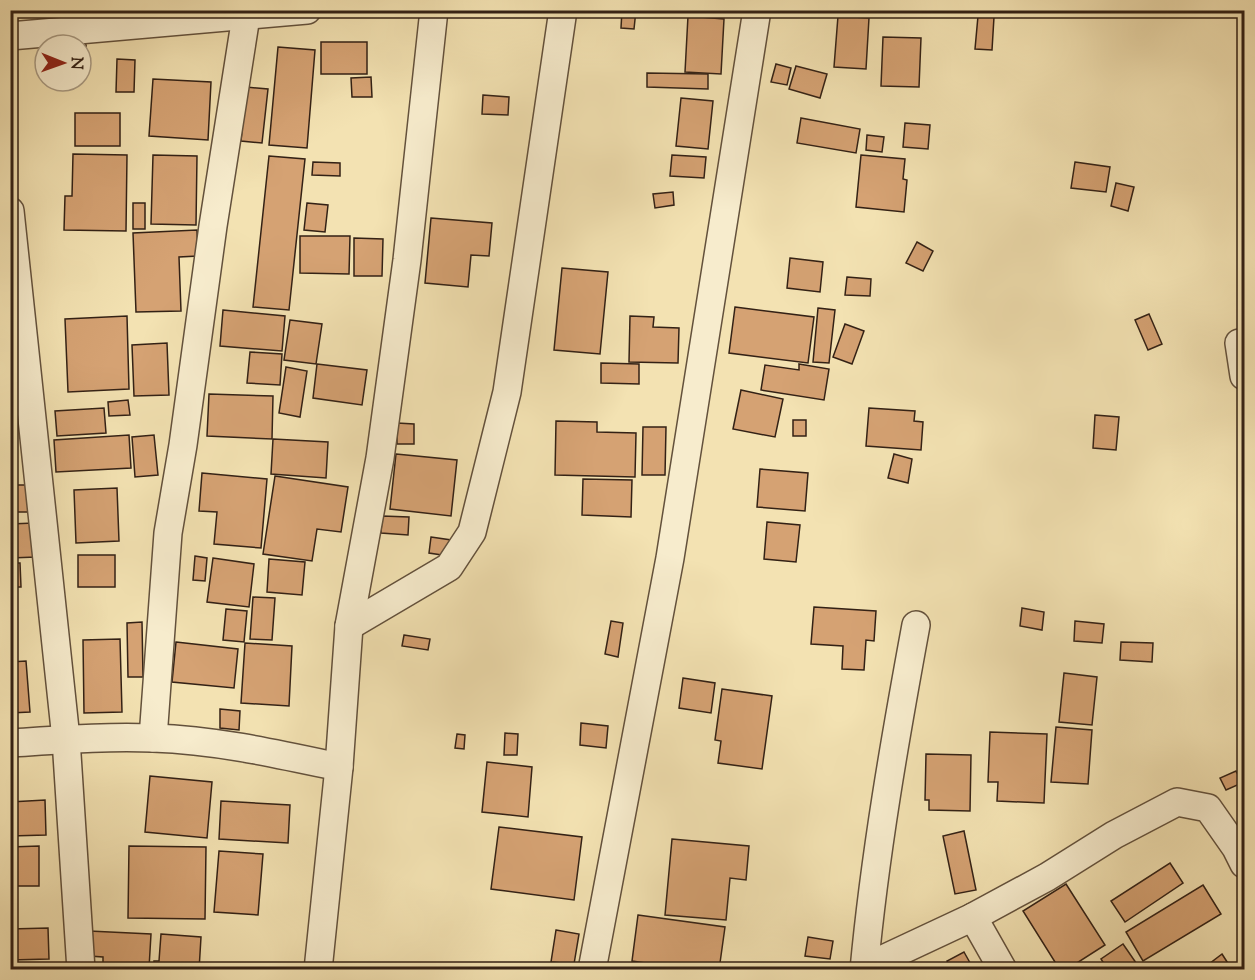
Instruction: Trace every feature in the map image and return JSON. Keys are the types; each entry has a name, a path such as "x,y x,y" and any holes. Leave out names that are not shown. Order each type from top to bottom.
{"street":[{"path":"10,36 247,13 307,10"},
{"path":"318,969 339,767 349,626 385,423 407,260 434,10"},
{"path":"349,626 449,567 472,532 507,392 563,10"},
{"path":"592,969 670,558 757,10"},
{"path":"153,738 168,533 247,13"},
{"path":"10,211 66,739 81,969"},
{"path":"1239,343 1245,376"},
{"path":"864,969 876,860 916,625"},
{"path":"10,743 66,739 153,738 222,744 339,767"},
{"path":"864,969 973,917 1047,878 1114,835 1177,802 1208,808 1245,864"},
{"path":"973,917 1003,969"}],"building":[{"path":"622,10 636,10 634,29 621,28"},
{"path":"803,10 816,10 816,16 803,16"},
{"path":"688,16 724,19 721,74 685,72"},
{"path":"838,16 869,18 866,69 834,67"},
{"path":"978,16 994,17 992,50 975,49"},
{"path":"883,37 921,38 919,87 881,86"},
{"path":"321,42 367,42 367,74 321,74"},
{"path":"278,47 315,50 307,148 269,145"},
{"path":"117,59 135,60 134,92 116,92"},
{"path":"776,64 791,68 787,85 771,82"},
{"path":"796,66 827,74 820,98 789,89"},
{"path":"647,73 708,74 708,89 647,87"},
{"path":"371,77 372,97 352,97 351,78"},
{"path":"153,79 211,82 208,140 149,136"},
{"path":"246,87 268,89 262,143 241,141"},
{"path":"483,95 509,97 508,115 482,114"},
{"path":"681,98 713,101 708,149 676,146"},
{"path":"75,113 120,113 120,146 75,146"},
{"path":"801,118 860,129 856,153 797,143"},
{"path":"905,123 930,125 928,149 903,147"},
{"path":"867,135 884,137 882,152 866,150"},
{"path":"73,154 127,155 126,231 64,230 65,196 72,196"},
{"path":"153,155 197,156 196,225 151,224"},
{"path":"672,155 706,157 704,178 670,176"},
{"path":"861,155 905,159 903,179 907,180 904,212 856,207"},
{"path":"269,156 305,159 289,310 253,307"},
{"path":"313,162 340,163 340,176 312,175"},
{"path":"1075,162 1110,167 1106,192 1071,188"},
{"path":"1116,183 1134,187 1128,211 1111,206"},
{"path":"673,192 674,205 655,208 653,194"},
{"path":"133,203 145,203 145,229 133,229"},
{"path":"307,203 328,205 325,232 304,230"},
{"path":"431,218 492,223 489,256 471,255 468,287 425,283"},
{"path":"197,230 198,256 179,257 181,311 136,312 133,233"},
{"path":"300,236 350,236 349,274 300,273"},
{"path":"354,238 383,239 382,276 354,276"},
{"path":"917,242 933,251 923,271 906,263"},
{"path":"790,258 823,262 820,292 787,288"},
{"path":"562,268 608,272 600,354 554,350"},
{"path":"847,277 871,279 870,296 845,295"},
{"path":"735,307 814,317 808,363 729,353"},
{"path":"818,308 835,310 829,363 813,362"},
{"path":"223,310 285,316 282,351 220,346"},
{"path":"1149,314 1162,344 1148,350 1135,320"},
{"path":"127,316 129,389 68,392 65,319"},
{"path":"630,316 654,317 653,327 679,328 678,363 629,362"},
{"path":"290,320 322,324 316,364 284,360"},
{"path":"845,324 864,331 852,364 833,357"},
{"path":"167,343 169,395 134,396 132,345"},
{"path":"250,352 282,354 280,385 247,383"},
{"path":"601,363 639,364 639,384 601,383"},
{"path":"317,364 367,370 362,405 313,398"},
{"path":"799,364 829,369 824,400 761,390 765,365 799,370"},
{"path":"286,367 307,371 300,417 279,413"},
{"path":"741,390 783,399 775,437 733,429"},
{"path":"209,394 273,396 272,439 207,436"},
{"path":"128,400 130,415 109,416 108,402"},
{"path":"104,408 106,433 57,436 55,411"},
{"path":"869,408 915,411 914,421 923,422 921,450 866,446"},
{"path":"1095,415 1119,417 1116,450 1093,448"},
{"path":"793,420 806,420 806,436 793,436"},
{"path":"556,421 597,422 597,432 636,433 635,477 555,475"},
{"path":"397,423 414,424 414,444 397,444"},
{"path":"643,427 666,427 665,475 642,475"},
{"path":"129,435 131,468 56,472 54,440"},
{"path":"154,435 158,475 135,477 132,437"},
{"path":"273,439 328,442 326,478 271,474"},
{"path":"396,454 457,460 451,516 390,509"},
{"path":"894,454 912,459 908,483 888,478"},
{"path":"760,469 808,473 805,511 757,507"},
{"path":"202,473 267,479 261,548 214,544 217,512 199,511"},
{"path":"275,476 348,487 341,532 317,529 312,561 263,554"},
{"path":"583,479 632,480 631,517 582,515"},
{"path":"11,485 32,485 32,512 12,512"},
{"path":"117,488 119,541 76,543 74,490"},
{"path":"382,516 409,517 408,535 381,533"},
{"path":"767,522 800,525 796,562 764,559"},
{"path":"34,523 36,557 10,558 10,524"},
{"path":"431,537 458,541 455,557 429,553"},
{"path":"78,555 115,555 115,587 78,587"},
{"path":"195,556 207,558 205,581 193,580"},
{"path":"213,558 254,564 249,607 207,602"},
{"path":"269,559 305,562 302,595 267,592"},
{"path":"10,563 20,563 21,587 10,587"},
{"path":"253,597 275,598 272,640 250,639"},
{"path":"814,607 876,611 874,641 866,640 864,670 842,669 843,646 811,644"},
{"path":"1022,608 1044,612 1042,630 1020,626"},
{"path":"226,609 247,611 244,642 223,640"},
{"path":"611,621 623,623 618,657 605,654"},
{"path":"1075,621 1104,624 1102,643 1074,641"},
{"path":"142,622 143,677 128,677 127,623"},
{"path":"404,635 430,639 428,650 402,646"},
{"path":"120,639 122,712 84,713 83,640"},
{"path":"176,642 238,649 234,688 172,682"},
{"path":"1121,642 1153,643 1152,662 1120,660"},
{"path":"245,643 292,646 289,706 241,703"},
{"path":"26,661 30,712 10,713 10,662"},
{"path":"1064,673 1097,677 1092,725 1059,722"},
{"path":"683,678 715,683 711,713 679,708"},
{"path":"722,689 772,696 762,769 718,763 721,741 715,740"},
{"path":"220,709 240,711 239,730 220,728"},
{"path":"581,723 608,726 606,748 580,745"},
{"path":"1056,727 1092,730 1088,784 1051,782"},
{"path":"990,732 1047,734 1044,803 997,801 998,782 988,782"},
{"path":"505,733 518,734 517,755 504,755"},
{"path":"457,734 465,735 464,749 455,748"},
{"path":"926,754 971,755 970,811 929,810 929,800 925,800"},
{"path":"487,762 532,767 528,817 482,812"},
{"path":"1236,771 1242,783 1226,790 1220,778"},
{"path":"150,776 212,782 207,838 145,832"},
{"path":"45,800 46,835 10,836 10,802"},
{"path":"221,801 290,805 288,843 219,839"},
{"path":"499,827 582,837 574,900 491,889"},
{"path":"964,831 976,890 955,894 943,836"},
{"path":"672,839 749,846 746,880 730,878 726,920 665,915"},
{"path":"39,846 39,886 10,886 10,847"},
{"path":"129,846 206,847 205,919 128,918"},
{"path":"219,851 263,854 258,915 214,912"},
{"path":"1170,863 1183,883 1125,922 1111,901"},
{"path":"1066,884 1105,945 1066,970 1060,970 1023,911"},
{"path":"1203,885 1221,914 1143,961 1126,932"},
{"path":"638,915 725,927 719,970 692,970 632,961"},
{"path":"48,928 49,959 10,960 10,929"},
{"path":"556,930 579,934 573,970 560,970 561,963 551,962"},
{"path":"89,931 151,934 149,968 103,966 103,957 89,956"},
{"path":"161,934 201,937 199,970 154,970 154,961 159,961"},
{"path":"808,937 833,941 830,959 805,956"},
{"path":"1123,944 1141,970 1108,970 1101,959"},
{"path":"964,952 974,970 952,970 947,961"},
{"path":"1222,954 1231,968 1213,970 1209,964"}]}
